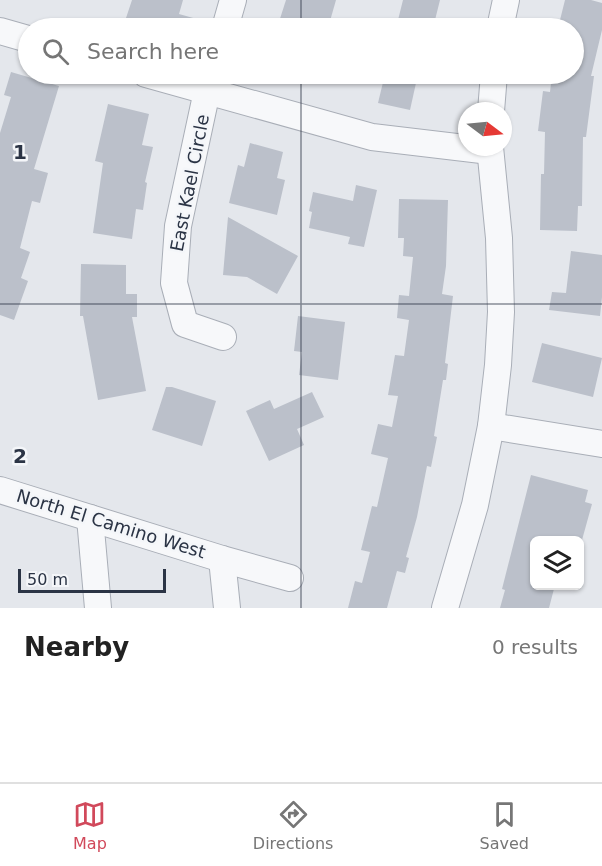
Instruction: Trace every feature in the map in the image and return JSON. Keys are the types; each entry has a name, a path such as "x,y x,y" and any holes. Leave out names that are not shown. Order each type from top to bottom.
{"street":[{"path":"228,18 233,0"},
{"path":"502,18 506,0"},
{"path":"0,31 18,36"},
{"name":"East Kael Circle","path":"210,84 178,226 174,283 185,324 223,337"},
{"path":"216,84 372,137 458,146"},
{"path":"492,102 493,84"},
{"path":"445,608 475,505 491,426 498,365 501,312 499,238 491,156"},
{"path":"491,426 602,444"},
{"name":"North El Camino West","path":"0,490 290,578"},
{"path":"90,518 98,608"},
{"path":"222,559 227,608"}],"building":[{"path":"132,0 183,0 179,14 193,18 126,18"},
{"path":"286,0 336,0 331,18 280,18"},
{"path":"403,0 440,0 436,18 398,18"},
{"path":"565,0 591,0 602,3 602,30 591,76 594,76 586,137 583,137 582,206 578,206 577,231 540,230 541,174 544,174 545,132 538,131 543,91 550,92 551,84 584,84 584,18 560,18"},
{"path":"11,72 18,74 18,84 59,86 34,169 48,173 40,203 32,201 20,248 30,252 21,278 28,281 14,320 0,315 0,133 11,97 4,95"},
{"path":"383,84 416,84 410,110 378,103"},
{"path":"108,104 149,114 142,145 153,147 145,182 147,183 143,210 136,209 132,239 93,233 103,163 95,161"},
{"path":"250,143 283,152 277,178 285,180 277,215 229,203 238,165 244,167"},
{"path":"356,185 377,190 364,247 348,244 350,237 309,228 312,212 309,211 313,192 353,201"},
{"path":"399,199 448,200 446,266 442,294 453,296 445,363 448,364 446,380 443,380 434,436 437,437 431,467 427,466 406,557 409,558 405,573 397,571 387,608 348,608 355,581 362,583 370,552 361,550 372,506 377,507 388,458 371,454 378,424 392,427 398,396 388,395 395,355 404,356 409,320 397,318 399,295 409,296 413,257 403,256 404,238 398,238"},
{"path":"228,217 298,256 277,294 247,277 223,275"},
{"path":"571,251 602,255 600,316 549,310 552,292 566,293"},
{"path":"81,264 126,265 126,294 137,294 137,317 132,317 146,391 98,400 83,316 80,316"},
{"path":"298,316 345,322 338,380 299,375 302,352 294,351"},
{"path":"542,343 602,358 593,397 532,382"},
{"path":"166,387 216,401 202,446 152,430"},
{"path":"312,392 324,417 297,429 304,445 269,461 246,411 270,400 274,409"},
{"path":"531,475 588,490 585,502 592,504 583,536 530,536 530,590 554,590 549,608 500,608 505,590 502,589"}]}
